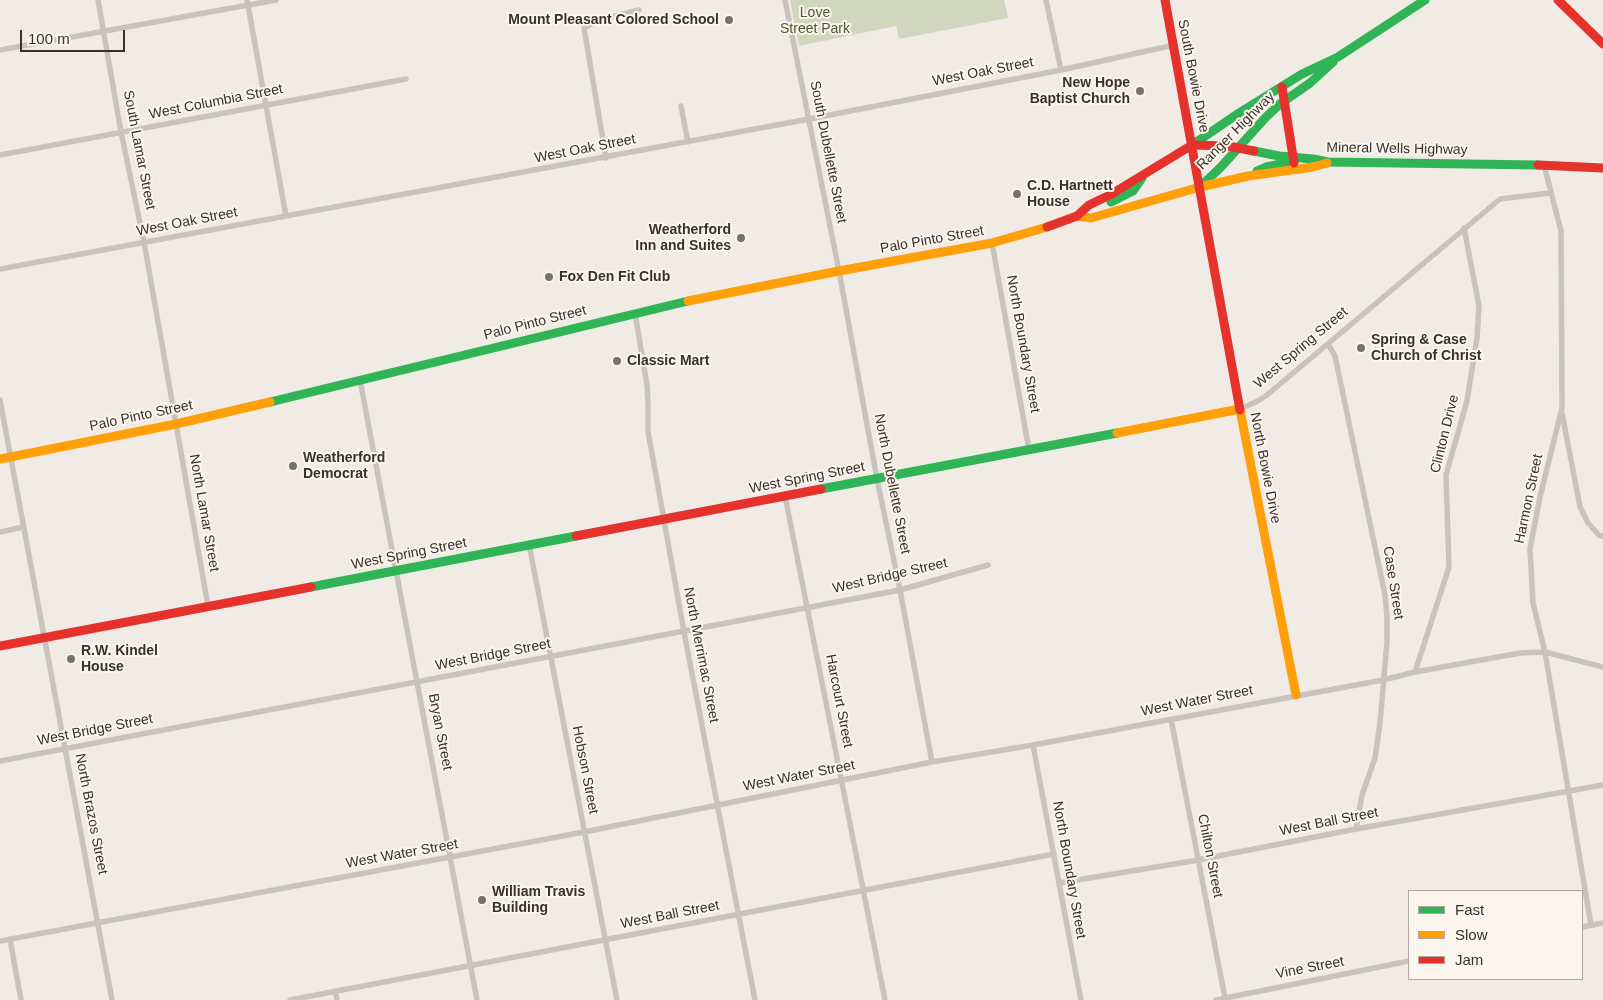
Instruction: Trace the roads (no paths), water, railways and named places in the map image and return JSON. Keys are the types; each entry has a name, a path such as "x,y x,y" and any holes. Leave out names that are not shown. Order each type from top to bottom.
{"main road":[{"name":"South Bowie Drive","path":"1165,0 1200,187"},
{"name":"Ranger Highway","path":"1192,146 1239,113 1302,74 1338,57 1426,0"},
{"path":"1558,0 1603,44"},
{"name":"Ranger Highway","path":"1200,187 1266,117 1310,83 1338,57"},
{"path":"1282,87 1294,168"},
{"name":"Mineral Wells Highway","path":"1192,146 1228,146 1293,158 1328,162 1544,165 1603,168"},
{"name":"Palo Pinto Street","path":"1077,216 1091,218 1112,203 1143,175 1192,146"},
{"path":"1248,176 1266,167 1286,163 1293,158"},
{"name":"Palo Pinto Street","path":"0,459 176,424 635,313 839,271 992,243 1077,216 1089,205 1112,203 1294,168 1313,167 1328,162"},
{"name":"North Bowie Drive","path":"1200,187 1240,409 1296,695"},
{"name":"West Spring Street","path":"0,646 1240,409"}],"street":[{"name":"South Lamar Street","path":"98,0 176,424"},
{"path":"0,50 103,32 247,3 276,0"},
{"name":"South Dubellette Street","path":"785,0 839,271"},
{"path":"1046,0 1061,70"},
{"path":"247,3 286,216"},
{"path":"606,158 584,28 599,20 639,10"},
{"name":"West Oak Street","path":"0,269 606,158 1061,70 1174,45"},
{"name":"West Columbia Street","path":"0,155 406,79"},
{"path":"681,106 688,142"},
{"name":"Harmon Street","path":"1544,165 1561,231 1562,408 1540,497 1530,549 1533,603 1544,652 1591,925"},
{"name":"West Spring Street","path":"1240,409 1267,395 1500,199 1550,193"},
{"name":"Clinton Drive","path":"1414,672 1449,567 1446,475 1467,401 1477,338 1479,306 1464,228"},
{"name":"North Boundary Street","path":"992,243 1029,450"},
{"name":"North Dubellette Street","path":"839,271 932,762"},
{"name":"North Merrimac Street","path":"635,313 648,392 648,431 663,520 755,1000"},
{"name":"Case Street","path":"1328,344 1335,356 1388,617 1380,723 1375,758 1362,795 1356,829"},
{"name":"Bryan Street","path":"360,380 477,1000"},
{"name":"North Brazos Street","path":"0,400 112,1000"},
{"path":"1562,408 1580,507 1588,524 1599,535 1603,536"},
{"name":"North Lamar Street","path":"176,424 208,606"},
{"name":"Harcourt Street","path":"785,496 885,1000"},
{"path":"0,532 23,527"},
{"name":"Hobson Street","path":"529,544 618,1000"},
{"name":"West Bridge Street","path":"0,761 900,590 988,565"},
{"name":"West Water Street","path":"0,941 451,858 932,762 1383,680 1414,672 1520,654 1544,652 1603,667"},
{"name":"Chilton Street","path":"1171,719 1225,998"},
{"name":"North Boundary Street","path":"1033,745 1081,1000"},
{"name":"West Ball Street","path":"1058,883 1198,860 1356,829 1603,785"},
{"name":"West Ball Street","path":"290,1000 1054,854"},
{"path":"1583,927 1603,923"},
{"path":"10,940 21,1000"},
{"name":"Vine Street","path":"1216,1000 1408,961"},
{"path":"335,991 336,1000"}],"place":[{"name":"Mount Pleasant Colored School","path":"729,20"},
{"name":"New Hope Baptist Church","path":"1140,91"},
{"name":"C.D. Hartnett House","path":"1017,194"},
{"name":"Weatherford Inn and Suites","path":"741,238"},
{"name":"Fox Den Fit Club","path":"549,277"},
{"name":"Spring & Case Church of Christ","path":"1361,348"},
{"name":"Classic Mart","path":"617,361"},
{"name":"Weatherford Democrat","path":"293,466"},
{"name":"R.W. Kindel House","path":"71,659"},
{"name":"William Travis Building","path":"482,900"}],"park label":[{"name":"Love Street Park","path":"815,22"}]}
